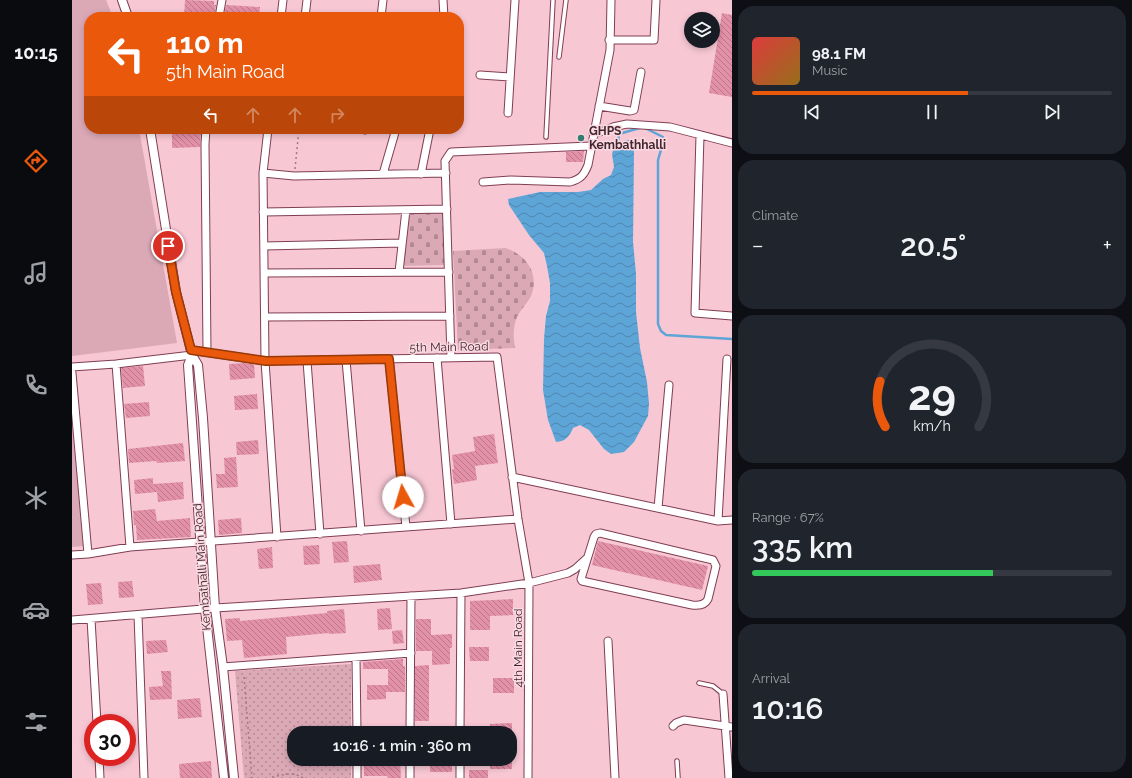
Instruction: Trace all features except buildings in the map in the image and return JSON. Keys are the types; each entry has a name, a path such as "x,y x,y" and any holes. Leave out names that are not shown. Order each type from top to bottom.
{"street":[{"path":"122,0 126,12"},
{"path":"220,12 222,0"},
{"path":"282,12 283,0"},
{"path":"306,12 307,0"},
{"path":"382,12 383,0"},
{"path":"443,0 444,12"},
{"path":"508,113 515,0"},
{"path":"483,182 492,180 570,182 577,180 584,175 588,165 590,146 610,50 611,0"},
{"path":"609,40 654,40 656,0"},
{"path":"599,106 630,111 634,110 641,72"},
{"path":"480,75 510,77"},
{"path":"593,133 604,132 612,127 627,124 670,127 732,143"},
{"name":"Kembathalli Main Road","path":"151,134 176,292 192,352 198,365 212,541 215,608 223,667 234,778"},
{"path":"206,134 207,351"},
{"path":"267,134 263,173 266,361 277,537"},
{"path":"382,174 394,134"},
{"path":"421,174 429,134"},
{"path":"700,135 695,312 732,316"},
{"path":"452,358 446,173 446,161 451,152 590,146"},
{"path":"263,173 294,176 446,173"},
{"path":"263,212 447,209"},
{"path":"399,272 406,210"},
{"path":"264,246 402,243"},
{"path":"264,273 449,272"},
{"path":"265,317 450,316"},
{"name":"5th Main Road","path":"72,367 116,364 207,351 266,361 498,357 518,519"},
{"name":"Kembathalli Main Road","path":"192,352 188,365 205,609 224,778"},
{"path":"438,358 451,524"},
{"path":"389,359 406,527"},
{"path":"718,520 727,359"},
{"path":"346,360 361,530"},
{"path":"306,361 320,534"},
{"path":"116,364 130,547"},
{"path":"72,373 88,554"},
{"path":"658,508 669,385"},
{"path":"512,477 718,520 732,520"},
{"path":"72,555 130,547 518,519"},
{"name":"4th Main Road","path":"518,519 529,583 528,778"},
{"path":"72,620 215,608 461,593 529,583 568,573 575,569 587,558 594,536 600,533 713,560 716,566 708,599 705,604 697,605 582,581 581,579 587,558"},
{"path":"460,726 461,593"},
{"path":"410,726 411,596"},
{"path":"138,615 144,778"},
{"path":"91,618 96,714"},
{"path":"608,641 615,778"},
{"path":"223,667 411,653"},
{"path":"356,658 356,726"},
{"path":"723,694 728,727 728,778"},
{"path":"673,726 684,720 728,727"},
{"path":"99,766 100,778"},
{"path":"357,766 357,778"},
{"path":"410,766 410,778"},
{"path":"460,766 460,778"}],"lane":[{"path":"546,137 553,0"},
{"path":"560,57 566,0"},
{"path":"699,683 713,686 723,694"},
{"path":"677,760 678,778"}],"path":[{"path":"294,176 298,134"},
{"path":"244,677 252,778"},
{"path":"272,777 289,773 296,774 303,778"}],"green space":[{"path":"72,0 106,0 111,12 84,12 84,134 140,134 177,343 72,356"},
{"path":"409,212 443,212 444,265 401,266"},
{"path":"505,248 513,251 525,260 534,280 531,296 517,317 514,332 515,348 458,350 453,251"},
{"path":"72,419 83,546 72,547"},
{"path":"351,664 351,726 287,726 287,766 351,766 351,778 244,778 235,671"}],"water":[{"path":"629,140 633,144 634,152 633,242 636,274 636,312 649,404 648,416 634,442 624,452 611,454 604,449 589,430 580,425 573,428 565,440 556,442 548,420 543,390 544,339 546,316 550,301 550,283 547,266 544,253 529,235 509,205 508,199 540,192 578,192 591,190 603,179 611,175 614,167 612,154 614,147 623,141"}],"waterway":[{"path":"617,147 619,134 643,127 663,137 663,143 658,160 658,324 661,331 666,335 732,339"}],"place":[{"name":"GHPS Kembathhalli","path":"581,138"}],"route":[{"path":"168,246 176,292 191,350 207,351 266,361 389,359 403,497"}]}
